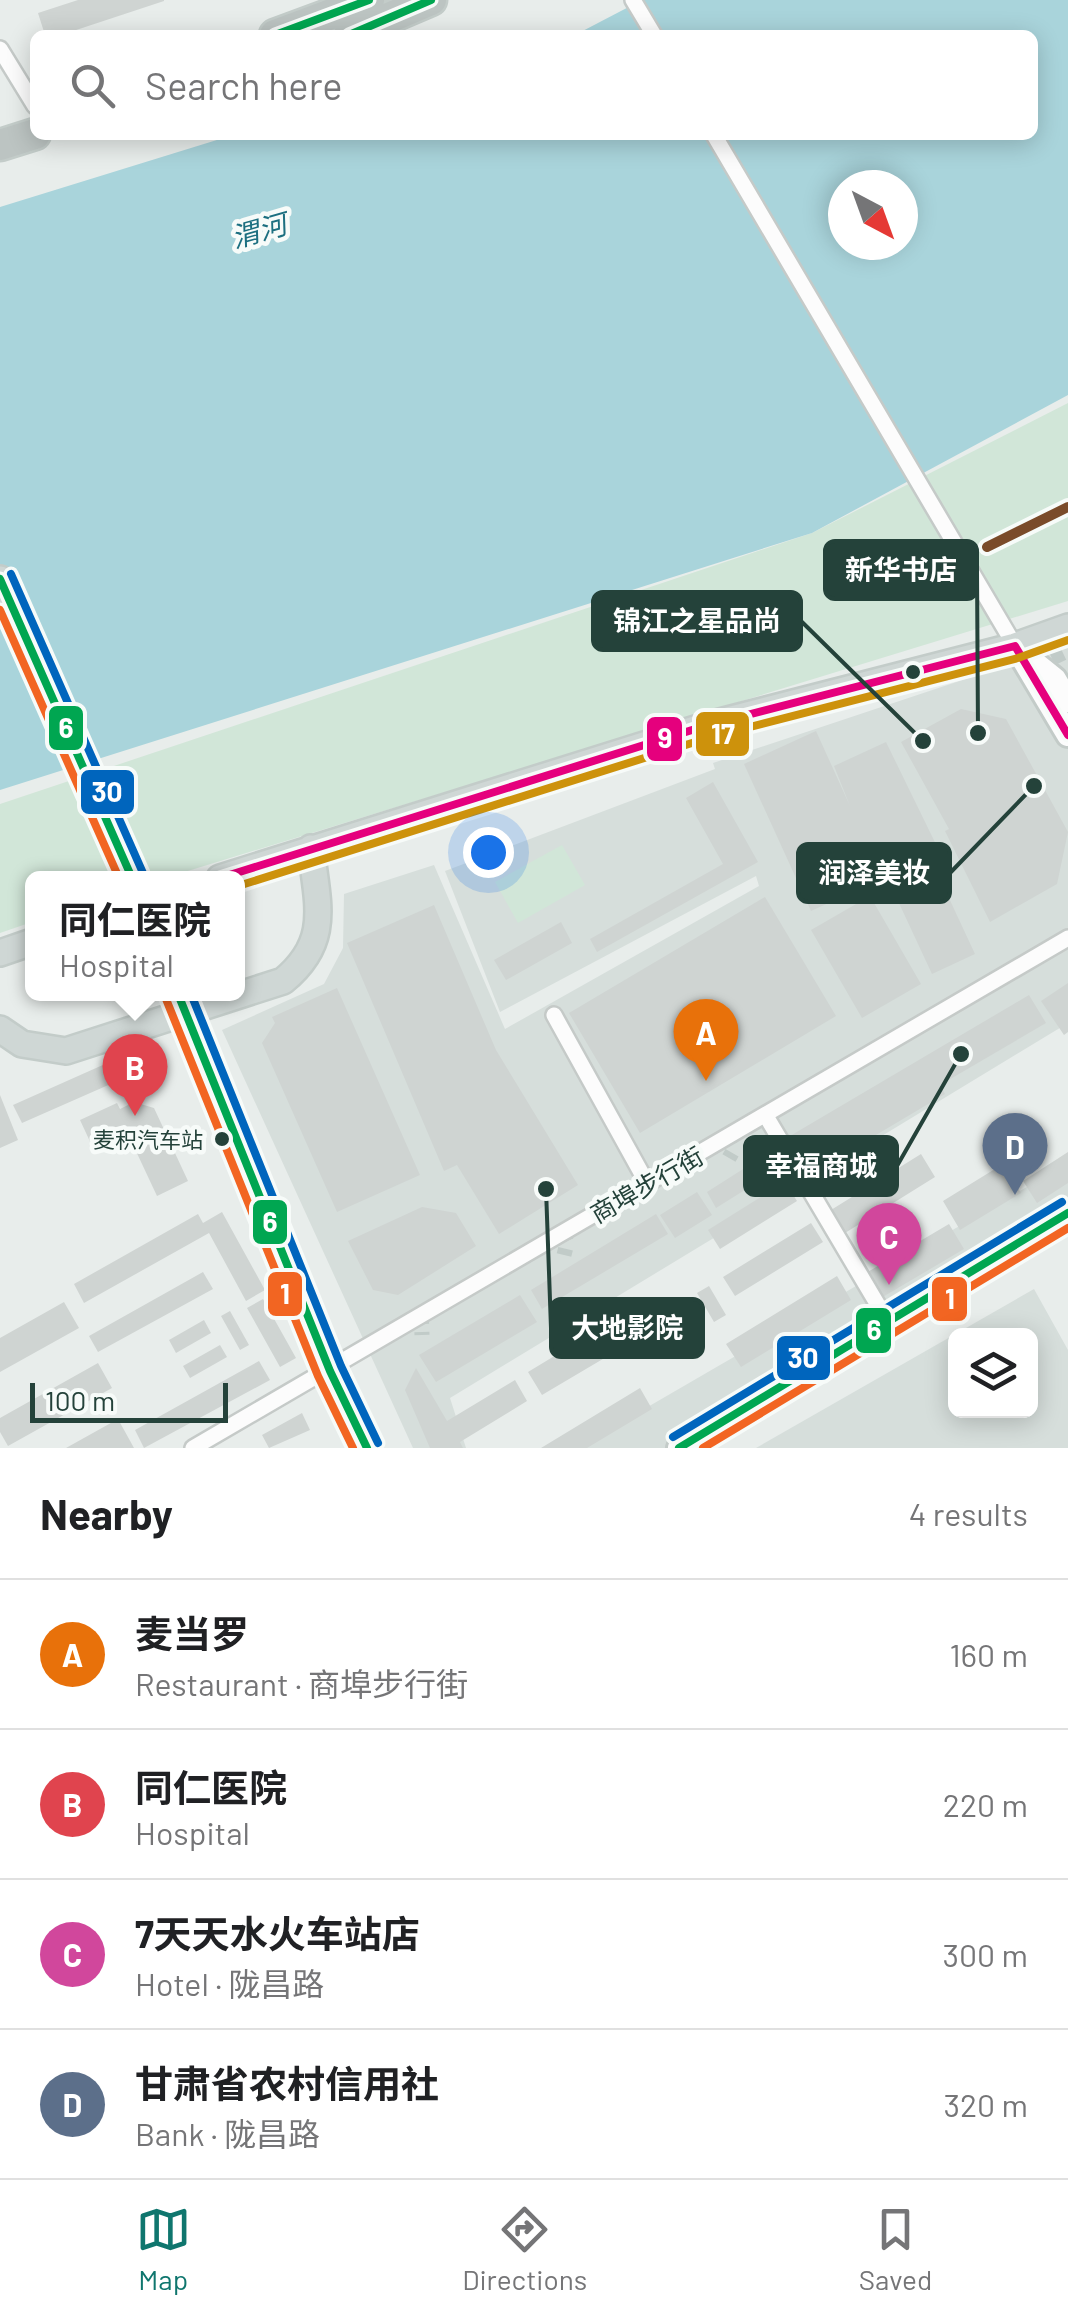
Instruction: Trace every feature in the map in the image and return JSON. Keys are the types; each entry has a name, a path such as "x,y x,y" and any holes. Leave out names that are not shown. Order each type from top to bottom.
{"highway":[{"path":"361,30 431,0"},
{"path":"288,30 366,1"},
{"path":"0,124 30,112"},
{"path":"0,145 30,136"}],"main road":[{"path":"0,580 129,871"},
{"path":"0,614 115,871"},
{"path":"241,871 708,725 1015,646 1068,628"},
{"path":"1015,646 1054,680 1068,701"},
{"path":"1015,646 1068,734"},
{"path":"245,987 283,980 302,965 314,944 319,921 311,848"},
{"path":"0,953 25,944"},
{"path":"0,1029 22,1044 66,1051 176,1001"},
{"path":"178,1001 330,1371 367,1448"},
{"path":"679,1448 1068,1213"},
{"path":"704,1448 1068,1230"}],"street":[{"path":"634,0 651,30"},
{"path":"0,49 30,101"},
{"path":"717,140 1015,646"},
{"name":"商埠步行街","path":"193,1448 1068,938"},
{"path":"554,1015 648,1185"},
{"path":"766,1116 888,1322"}],"shaded area":[{"path":"1068,645 1068,1023 450,1398 466,1448 413,1448 222,1030 324,984 343,948 344,894 434,865 505,1029 759,886 756,876 500,1012 445,871 715,769 713,763"},
{"path":"1068,1163 1068,1219 668,1448 577,1448"},
{"path":"1034,1289 1068,1350 1068,1448 756,1448 948,1338 948,1418 1038,1418 1038,1328 966,1328"}],"green space":[{"path":"1068,403 1068,601 188,871 25,871 25,924 0,933 0,804 812,533"},
{"path":"562,845 585,885 518,923 495,882"}],"water":[{"name":"渭河","path":"642,0 1068,0 1068,395 812,533 0,790 0,207 217,140 1038,140 1038,30 585,30"}],"building":[{"path":"78,0 164,0 76,30 43,30 38,13"},
{"path":"961,709 1006,719 1068,832 1057,884 990,922 945,831 949,829 901,742"},
{"path":"816,731 850,806 834,766 886,742 948,869 891,895 883,878 811,911 744,764"},
{"path":"713,782 758,862 597,952 590,939 723,864 686,798"},
{"path":"941,881 975,954 932,974 898,901"},
{"path":"870,896 921,984 862,1018 811,930"},
{"path":"765,897 836,1016 640,1133 569,1013"},
{"path":"434,905 496,1050 578,1185 499,1234 457,1165 444,1171 347,943"},
{"path":"561,922 572,943 506,980 494,960"},
{"path":"1068,983 1068,1032 1064,1035 1041,1001"},
{"path":"337,988 420,1175 337,1212 262,1043 275,1023 272,1017"},
{"path":"1029,995 1046,1023 940,1085 945,1094 812,1173 790,1136"},
{"path":"114,1060 122,1079 22,1123 13,1105"},
{"path":"0,1095 18,1140 0,1148"},
{"path":"134,1102 154,1108 188,1181 157,1196 127,1132 93,1148 80,1120 117,1103 120,1109"},
{"path":"778,1147 788,1163 716,1208 707,1192"},
{"path":"1068,1152 1068,1183 1037,1203 1023,1181"},
{"path":"921,1154 935,1177 845,1233 831,1210"},
{"path":"1003,1164 1021,1193 960,1230 943,1201"},
{"path":"785,1182 797,1201 720,1249 708,1230"},
{"path":"697,1192 712,1215 675,1238 660,1215"},
{"path":"422,1207 456,1213 476,1246 398,1295 373,1290 348,1241"},
{"path":"222,1212 265,1290 246,1301 209,1233 84,1303 74,1284 198,1214 203,1223"},
{"path":"656,1214 668,1234 542,1309 531,1290"},
{"path":"811,1223 823,1242 735,1296 723,1277"},
{"path":"949,1224 964,1249 881,1298 866,1273"},
{"path":"203,1272 213,1289 98,1352 89,1336"},
{"path":"837,1276 851,1300 741,1367 726,1344"},
{"path":"709,1286 726,1315 714,1322 697,1293"},
{"path":"520,1295 537,1322 436,1382 419,1355"},
{"path":"263,1299 296,1358 280,1367 247,1308"},
{"path":"64,1302 79,1328 0,1372 0,1338"},
{"path":"230,1311 249,1345 240,1350 221,1316"},
{"path":"204,1320 211,1333 176,1353 169,1340"},
{"path":"599,1329 613,1353 542,1395 528,1372"},
{"path":"220,1345 227,1357 190,1378 183,1366"},
{"path":"259,1361 270,1380 144,1448 135,1430"},
{"path":"98,1363 112,1388 8,1446 0,1432 0,1418"},
{"path":"416,1368 447,1421 515,1380 527,1401 460,1442 463,1448 430,1448 405,1390"},
{"path":"640,1388 652,1409 587,1448 541,1448"},
{"path":"302,1413 310,1430 269,1448 262,1435"},
{"path":"118,1419 134,1448 66,1448"}],"tunnel":[{"path":"1041,672 1038,665 1063,653"},
{"path":"724,1132 733,1151 729,1158"},
{"path":"561,1227 567,1243 564,1255"},
{"path":"421,1309 422,1335"}],"transit line":[{"name":"6","path":"288,30 369,0"},
{"name":"6","path":"361,30 431,0"},
{"name":"1","path":"987,547 1068,507"},
{"name":"30","path":"11,574 142,871"},
{"name":"6","path":"0,579 129,871"},
{"name":"1","path":"0,610 116,871"},
{"name":"17","path":"245,884 711,737 1018,658 1068,640"},
{"name":"9","path":"242,871 708,725 1015,646 1068,735"},
{"name":"1","path":"167,1001 318,1376 353,1448"},
{"name":"6","path":"181,1001 330,1371 367,1448"},
{"name":"30","path":"194,1001 341,1366 378,1443"},
{"name":"30","path":"673,1437 1062,1202"},
{"name":"6","path":"679,1448 1068,1213"},
{"name":"1","path":"703,1448 1068,1228"}],"place":[{"name":"新华书店","path":"978,733"},
{"name":"锦江之星品尚","path":"923,741"},
{"name":"润泽美妆","path":"1034,786"},
{"name":"幸福商城","path":"961,1054"},
{"name":"麦当罗","path":"706,1081"},
{"name":"同仁医院","path":"135,1116"},
{"name":"麦积汽车站","path":"222,1139"},
{"name":"大地影院","path":"546,1189"},
{"name":"甘肃省农村信用社","path":"1015,1195"},
{"name":"7天天水火车站店","path":"889,1285"}]}
